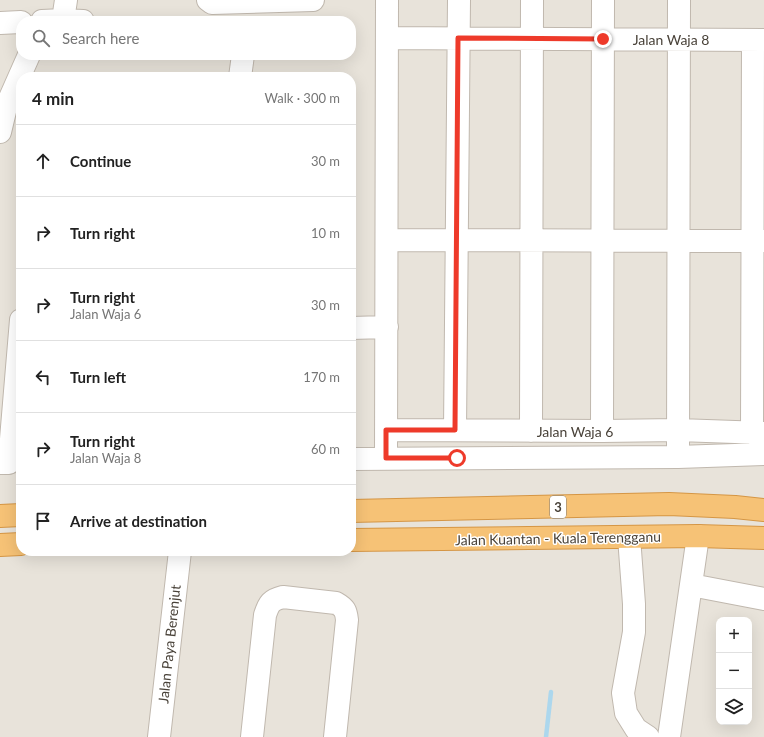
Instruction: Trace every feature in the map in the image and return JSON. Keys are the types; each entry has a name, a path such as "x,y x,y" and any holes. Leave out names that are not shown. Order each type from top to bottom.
{"highway":[{"name":"3","path":"356,510 669,504 764,510"},
{"path":"0,516 16,515"},
{"name":"Jalan Kuantan - Kuala Terengganu","path":"356,540 698,536 764,538"},
{"path":"0,545 16,544"}],"street":[{"path":"208,0 212,3 313,0"},
{"path":"386,458 387,0"},
{"path":"455,430 459,0"},
{"path":"531,431 532,0"},
{"path":"602,431 603,0"},
{"path":"678,457 679,0"},
{"path":"0,23 16,22"},
{"name":"Jalan Waja 8","path":"387,38 759,40"},
{"path":"758,433 759,40"},
{"path":"21,72 27,60"},
{"path":"240,72 242,60"},
{"path":"0,132 6,107 16,84"},
{"path":"387,240 758,241"},
{"path":"356,328 387,327"},
{"path":"0,463 10,463 16,385"},
{"name":"Jalan Waja 6","path":"386,430 678,430 758,433"},
{"path":"356,459 678,457 764,454"},
{"path":"669,737 698,536"},
{"path":"629,537 634,604 634,632 623,693 626,713 636,729 648,737"},
{"name":"Jalan Paya Berenjut","path":"159,737 179,556"},
{"path":"691,585 764,599"},
{"path":"252,737 268,605 274,600 283,597 336,603 346,612 348,620 335,737"}],"shaded area":[{"path":"0,0 764,0 764,737 0,737"}],"waterway":[{"path":"546,737 551,692"}],"route":[{"path":"457,458 386,458 386,430 455,430 458,38 603,39"}]}
